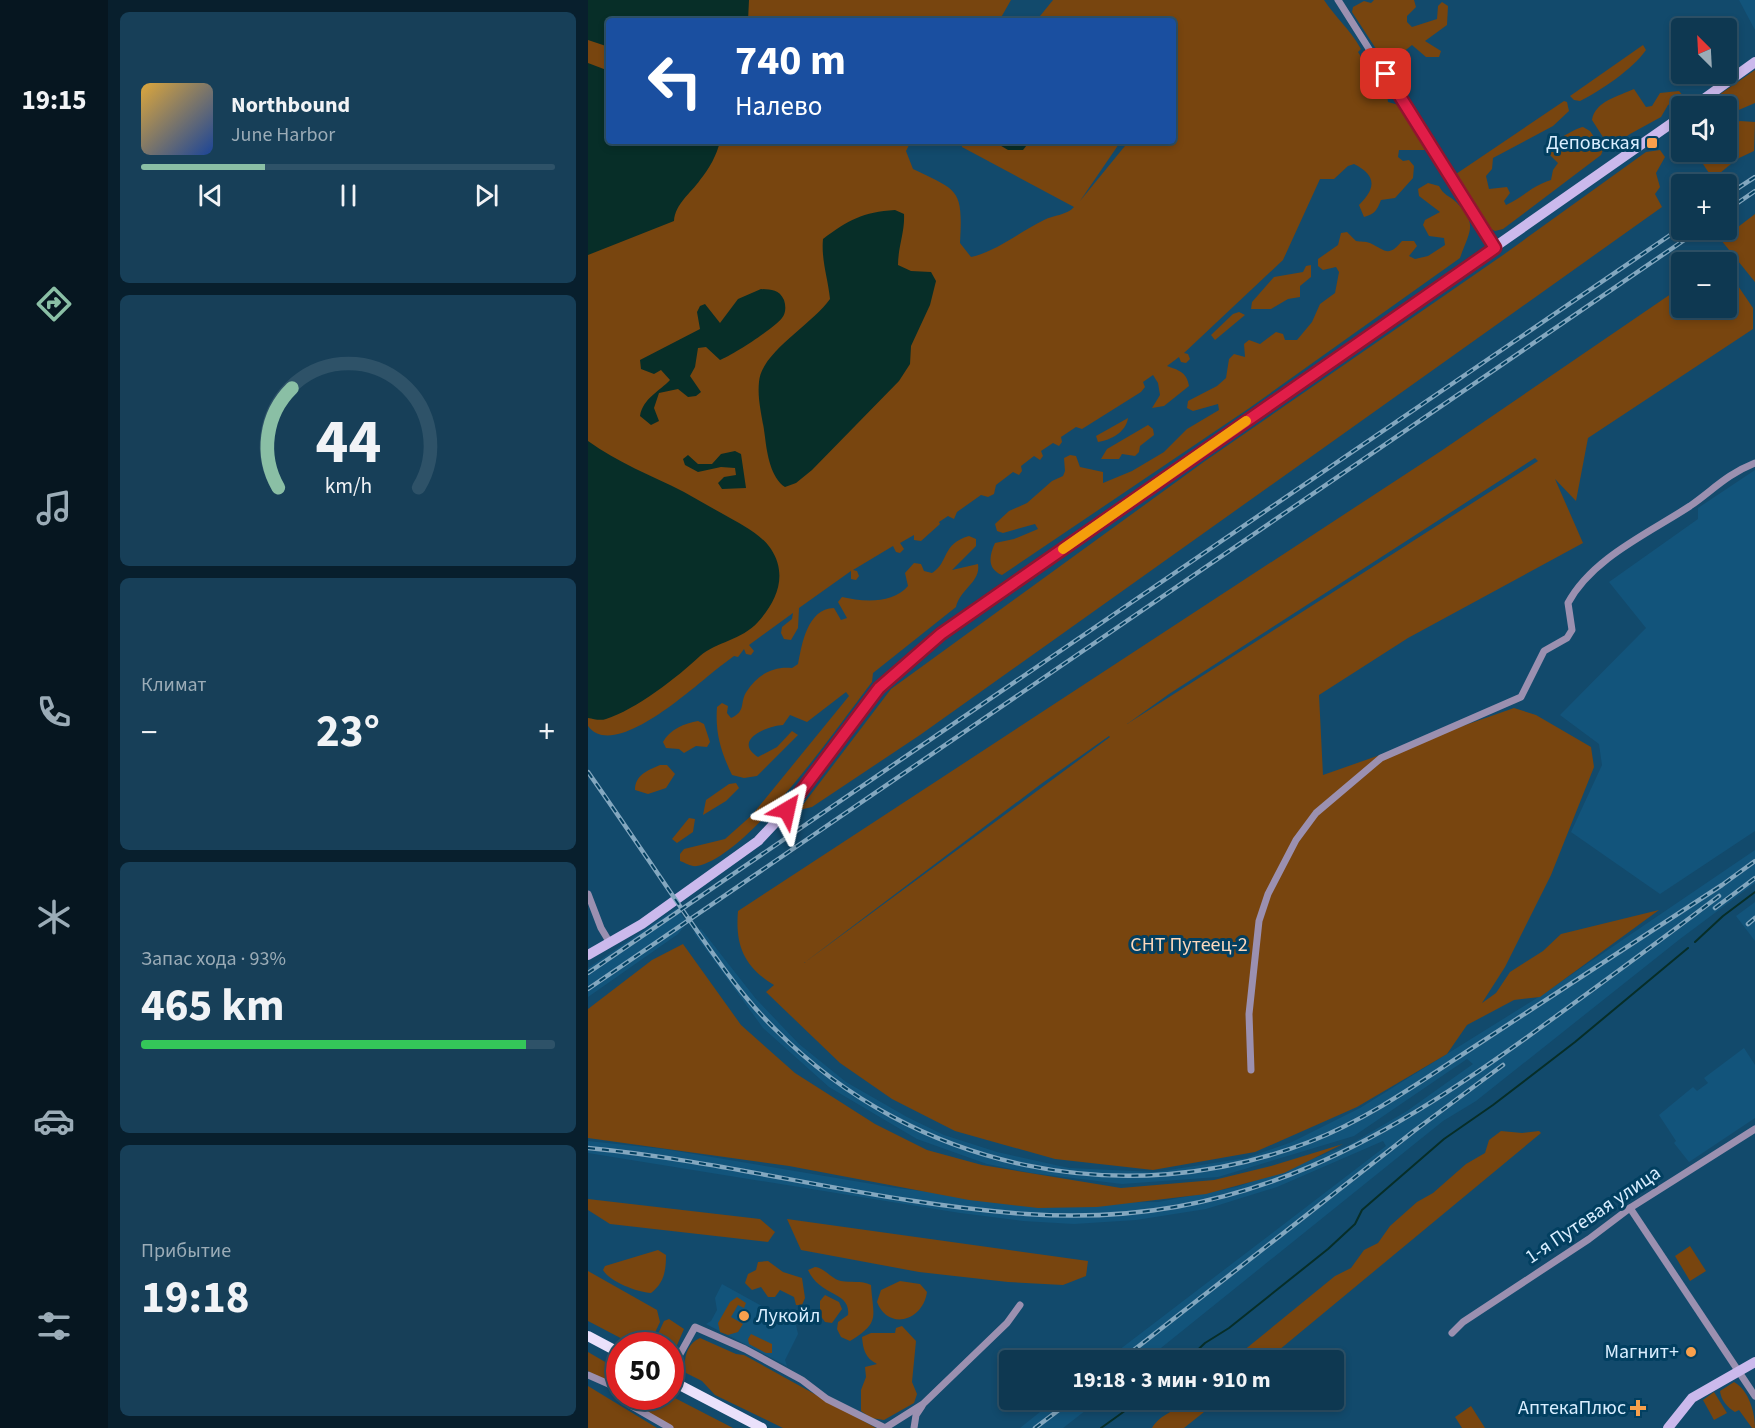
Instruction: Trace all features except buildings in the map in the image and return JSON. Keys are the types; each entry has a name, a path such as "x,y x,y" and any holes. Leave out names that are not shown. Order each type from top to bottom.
{"main road":[{"path":"1708,96 1755,62"},
{"path":"588,955 642,924 758,842 787,810 879,688 941,634 1671,124"},
{"path":"588,1336 606,1346"},
{"path":"1668,1428 1692,1398 1755,1362"},
{"path":"684,1387 762,1428"}],"street":[{"path":"1338,0 1495,248"},
{"path":"1251,1070 1249,1014 1259,921 1268,894 1296,840 1316,813 1380,758 1521,697 1544,651 1567,638 1572,630 1568,603 1590,574 1697,501 1731,473 1755,463"},
{"path":"588,894 601,928 610,943"},
{"name":"1-я Путевая улица","path":"1452,1332 1463,1322 1589,1239 1630,1208 1755,1129"},
{"path":"1630,1208 1755,1396"},
{"path":"684,1347 695,1327 775,1365 802,1380 827,1399 885,1428 923,1404 1007,1323 1020,1305"},
{"path":"588,1375 606,1383"},
{"path":"914,1428 916,1415 923,1404"},
{"path":"639,1410 670,1428"}],"shaded area":[{"path":"588,0 749,0 748,18 606,18 606,46 588,40"},
{"path":"1739,0 1755,0 1755,30"},
{"path":"588,63 606,70 606,144 719,144 709,167 677,209 674,221 588,255"},
{"path":"998,144 1028,144 1023,150 1008,150"},
{"path":"895,210 904,214 898,265 911,271 931,272 936,281 930,305 911,346 910,364 899,381 812,470 796,483 785,487 773,472 767,451 759,396 762,371 778,349 830,299 823,239 856,218"},
{"path":"761,289 774,291 782,296 785,307 782,318 752,341 720,360 706,347 698,348 695,367 690,376 701,392 696,396 688,397 678,389 659,393 654,408 659,421 651,425 640,416 648,400 670,380 661,370 654,374 641,369 640,360 700,329 697,312 700,306 705,304 720,323 738,299"},
{"path":"588,441 611,456 684,492 743,525 766,543 779,568 775,597 765,614 752,628 706,651 643,701 602,720 588,718"},
{"path":"735,451 741,454 746,488 722,489 718,483 724,477 736,475 735,468 721,467 698,472 685,465 683,459 688,455 698,464 712,464 721,454"},
{"path":"1755,470 1755,831 1660,894 1571,832 1602,765 1599,744 1560,715 1646,628 1609,582 1698,519 1698,508"},
{"path":"1755,850 1755,883 1680,939 1476,1101 1443,1121 1158,1350 1119,1350 1386,1146 1383,1141 1277,1187 1206,1209 1136,1220 1074,1224 1023,1221 960,1213 588,1153 588,1141 664,1149 896,1188 1026,1203 1158,1202 1237,1187 1349,1145 1407,1111 1473,1064 1467,1059 1354,1136 1218,1177 1122,1184 1031,1173 987,1164 917,1139 829,1087 763,1028 694,933 701,929 756,999 799,1044 846,1082 944,1135 997,1152 1069,1168 1156,1172 1246,1158 1292,1142 1360,1108 1537,998"},
{"path":"1755,902 1755,941 1736,916"},
{"path":"677,908 687,923 678,934 588,997 588,968"},
{"path":"1744,1048 1755,1065 1755,1118 1689,1162 1674,1143 1676,1141 1659,1115 1693,1087 1697,1091 1708,1083 1704,1078"},
{"path":"722,1284 796,1325 798,1334 785,1360 787,1366 706,1324 711,1321 717,1310 715,1298"},
{"path":"1042,1410 1086,1410 1063,1428 1020,1428"}],"green space":[{"path":"588,0 1011,0 1001,18 606,18 606,144 910,144 906,151 913,169 940,182 955,194 959,202 960,243 971,257 999,246 1044,220 1074,207 962,147 962,144 1119,144 1080,201 1127,144 1176,144 1176,79 1178,76 1176,71 1176,18 1038,18 1053,0 1324,0 1361,49 1358,52 1365,63 1369,62 1379,76 1388,102 1399,105 1425,150 1399,150 1398,157 1403,161 1409,160 1414,166 1413,178 1395,198 1381,200 1375,211 1364,217 1359,205 1371,188 1372,183 1367,173 1354,164 1348,166 1334,179 1320,179 1283,260 1184,353 1188,354 1190,359 1186,363 1181,362 1179,357 1167,366 1184,375 1189,386 1164,406 1152,408 1160,395 1158,383 1153,375 1143,382 1145,387 1141,392 1082,429 1076,427 1061,437 1062,442 1059,446 1053,443 1041,451 1043,456 1040,460 1034,456 1021,466 1022,471 1019,475 1013,472 996,485 994,494 988,497 981,495 957,512 954,519 948,516 921,541 914,540 914,535 900,543 904,549 900,553 896,552 893,546 853,570 857,571 859,576 856,580 851,579 851,571 799,608 798,628 791,640 784,639 781,633 782,627 792,619 793,613 749,645 754,651 751,655 746,654 744,649 738,657 734,656 677,701 636,727 617,734 601,735 588,726"},
{"path":"1374,0 1414,0 1416,7 1407,16 1407,22 1412,27 1437,19 1438,6 1442,2 1448,6 1447,25 1425,41 1441,51 1439,57 1426,57 1412,45 1402,53 1406,73 1397,81 1352,12 1353,7 1364,1 1371,3"},
{"path":"1643,45 1646,50 1625,72 1580,101 1570,96"},
{"path":"1755,70 1755,103 1737,111 1737,96 1717,96"},
{"path":"1634,89 1646,107 1652,106 1660,93 1679,91 1683,96 1671,96 1671,104 1661,117 1610,148 1592,120 1598,108 1608,100"},
{"path":"1564,101 1567,102 1569,111 1553,126 1493,158 1492,169 1486,176 1489,189 1507,187 1510,193 1504,201 1506,205 1551,180 1553,170 1558,163 1547,152 1546,147 1583,127 1590,131 1603,150 1601,155 1503,229 1495,231 1487,227 1453,176"},
{"path":"1737,122 1755,122 1754,151 1737,159"},
{"path":"1660,150 1665,157 1656,173 1660,187 1655,194 1662,207 920,735 812,807 799,810 891,689 1205,461 1503,255 1646,152"},
{"path":"1704,162 1733,162 1720,173 1709,173"},
{"path":"1428,183 1439,186 1468,217 1469,234 1460,258 1248,409 1002,575 994,569 991,553 995,543 1014,539 1038,529 1035,524 1003,533 997,531 995,524 1009,511 1027,503 1052,481 1063,476 1064,458 1070,455 1076,456 1080,467 1103,472 1103,483 1132,471 1164,452 1187,429 1219,410 1218,404 1193,411 1187,408 1188,401 1217,386 1226,378 1229,359 1234,354 1245,357 1244,344 1249,340 1260,344 1276,332 1283,334 1285,340 1297,340 1312,322 1320,304 1335,293 1339,272 1336,267 1323,270 1318,266 1318,259 1338,245 1341,233 1347,232 1356,241 1368,242 1386,251 1390,251 1402,241 1414,241 1417,246 1409,256 1415,259 1428,256 1445,245 1444,238 1429,236 1423,225 1425,220 1440,212 1419,196 1418,189"},
{"path":"1755,214 1755,282 1737,260 1737,252 1731,252 1721,240 1737,240 1737,228"},
{"path":"1311,265 1311,277 1300,286 1300,297 1288,299 1271,309 1251,309 1252,302 1274,277 1303,272 1306,266"},
{"name":"СНТ Путеец-2","path":"1737,284 1753,308 1753,329 1588,438 1576,501 1555,479 1583,543 1408,638 1319,695 1323,775 1514,708 1536,715 1591,747 1594,767 1551,875 1505,967 1482,1003 1496,993 1510,972 1543,951 1561,934 1659,910 1540,997 1514,1000 1467,1025 1447,1054 1357,1107 1255,1152 1153,1170 1055,1159 955,1131 892,1099 840,1063 766,992 774,985 755,971 744,954 738,934 738,911 1441,451 1671,294 1671,318 1737,318","holes":["1535,458 1538,461 1127,724 1169,694","1110,737 804,963 1041,784"]},
{"path":"1239,312 1245,315 1215,340 1211,335 1233,314"},
{"path":"1128,418 1127,423 1117,434 1098,442 1096,436"},
{"path":"1148,425 1153,429 1154,435 1140,446 1135,456 1122,454 1119,459 1101,459 1107,449"},
{"path":"969,536 976,539 976,546 952,570 978,564 978,570 956,607 873,673 872,682 816,757 767,815 742,839 718,857 697,866 680,861 680,854 684,849 725,839 752,815 849,696 846,692 807,722 790,715 783,725 769,728 755,735 749,745 751,751 758,757 777,747 792,731 798,735 757,776 744,778 732,775 725,758 718,734 717,707 722,703 728,706 727,713 731,718 741,709 747,691 756,680 767,672 779,668 792,668 798,664 807,629 818,614 834,608 841,620 847,618 838,602 842,597 877,600 894,596 908,586 905,573 914,563 921,564 924,571 932,573 954,544"},
{"path":"698,721 704,724 710,742 707,747 696,746 684,753 679,749 666,748 663,742 669,734 683,725"},
{"path":"660,765 667,765 675,774 666,788 648,794 635,790 640,777"},
{"path":"736,783 739,788 726,801 703,815 706,800 729,784"},
{"path":"689,818 695,819 693,832 677,843 672,839"},
{"path":"683,944 741,1025 795,1073 875,1124 927,1150 982,1165 1121,1188 1214,1180 1271,1166 1343,1144 1284,1173 1206,1194 1097,1207 1038,1208 969,1200 789,1166 588,1138 588,1009 652,960"},
{"path":"1501,1131 1522,1133 1539,1131 1541,1133 1279,1350 1244,1350 1335,1276 1351,1268 1364,1250 1378,1243 1390,1226 1417,1202 1433,1193 1466,1164 1485,1153 1489,1140"},
{"path":"588,1199 760,1219 775,1232 768,1242 610,1224 588,1210"},
{"path":"787,1219 1088,1261 1086,1276 1063,1285 1008,1282 919,1272 801,1250"},
{"path":"1690,1246 1706,1271 1690,1281 1675,1256"},
{"path":"658,1250 666,1255 665,1271 659,1285 651,1293 624,1286 611,1279 603,1270 605,1266"},
{"path":"768,1261 783,1272 802,1278 805,1298 802,1305 796,1305 794,1297 780,1290 775,1297 768,1297 761,1287 752,1290 745,1283 748,1274 756,1270 758,1262"},
{"path":"815,1267 822,1269 837,1280 871,1285 873,1318 867,1329 850,1341 841,1337 837,1329 838,1322 848,1315 848,1307 840,1297 813,1279 808,1270"},
{"path":"588,1271 657,1310 660,1322 655,1332 609,1332 588,1321"},
{"path":"900,1281 920,1284 927,1292 919,1310 905,1319 889,1317 877,1302 881,1290"},
{"path":"825,1295 839,1302 842,1309 832,1323 825,1322 820,1315 820,1301"},
{"path":"737,1297 746,1303 744,1308 738,1305 731,1317 743,1324 738,1332 728,1335 720,1332 718,1323 730,1302"},
{"path":"669,1319 684,1329 683,1332 659,1332 664,1321"},
{"path":"902,1326 916,1341 912,1382 917,1394 914,1403 884,1420 871,1418 861,1411 861,1390 866,1377 865,1367 877,1364 865,1353 862,1337 871,1333 895,1333 896,1328"},
{"path":"751,1334 772,1344 772,1353 766,1353 749,1344 748,1339"},
{"path":"700,1338 736,1354 744,1355 876,1428 783,1428 715,1395 702,1381 686,1373 685,1363 689,1348"},
{"path":"588,1352 606,1362 606,1378 600,1378 588,1371"},
{"path":"1734,1382 1744,1390 1750,1402 1755,1428 1752,1428 1739,1410 1735,1412 1729,1408 1722,1397 1720,1391"},
{"path":"588,1386 606,1397 606,1410 627,1410 657,1428 588,1428"},
{"path":"1714,1392 1727,1413 1714,1420 1703,1400"},
{"path":"684,1403 733,1428 673,1428 643,1410 684,1410"},
{"path":"1471,1406 1485,1428 1462,1428 1455,1417"},
{"path":"1173,1410 1206,1410 1184,1428 1152,1428 1164,1415"}],"waterway":[{"path":"1695,942 1723,916 1755,892"},
{"path":"1198,1350 1229,1328 1328,1249 1355,1224 1362,1210 1444,1139 1493,1105 1575,1042 1688,948"},
{"path":"1101,1428 1126,1410"}],"railway":[{"path":"1737,189 1755,177"},
{"path":"1737,203 1755,191"},
{"path":"588,973 1671,235"},
{"path":"588,989 1684,240"},
{"path":"588,772 740,989 776,1030 831,1078 892,1117 957,1146 1026,1165 1096,1175 1168,1174 1239,1163 1309,1142 1332,1132 1377,1109 1420,1082 1722,885 1755,861"},
{"path":"1715,908 1755,878"},
{"path":"588,1148 643,1154 971,1209 1026,1214 1104,1215 1177,1207 1245,1190 1309,1167 1371,1137 1493,1061 1719,896"},
{"path":"1748,924 1755,918"},
{"path":"1134,1350 1414,1131 1503,1065"},
{"path":"1035,1428 1059,1410"}],"slow traffic":[{"path":"1063,549 1246,421"}],"place":[{"name":"Деповская","path":"1652,143"},
{"name":"Лукойл","path":"744,1316"},
{"name":"Магнит+","path":"1691,1352"},
{"name":"АптекаПлюс","path":"1638,1408"}],"route":[{"path":"787,810 879,688 891,675 941,634 1495,248 1386,74"}]}
